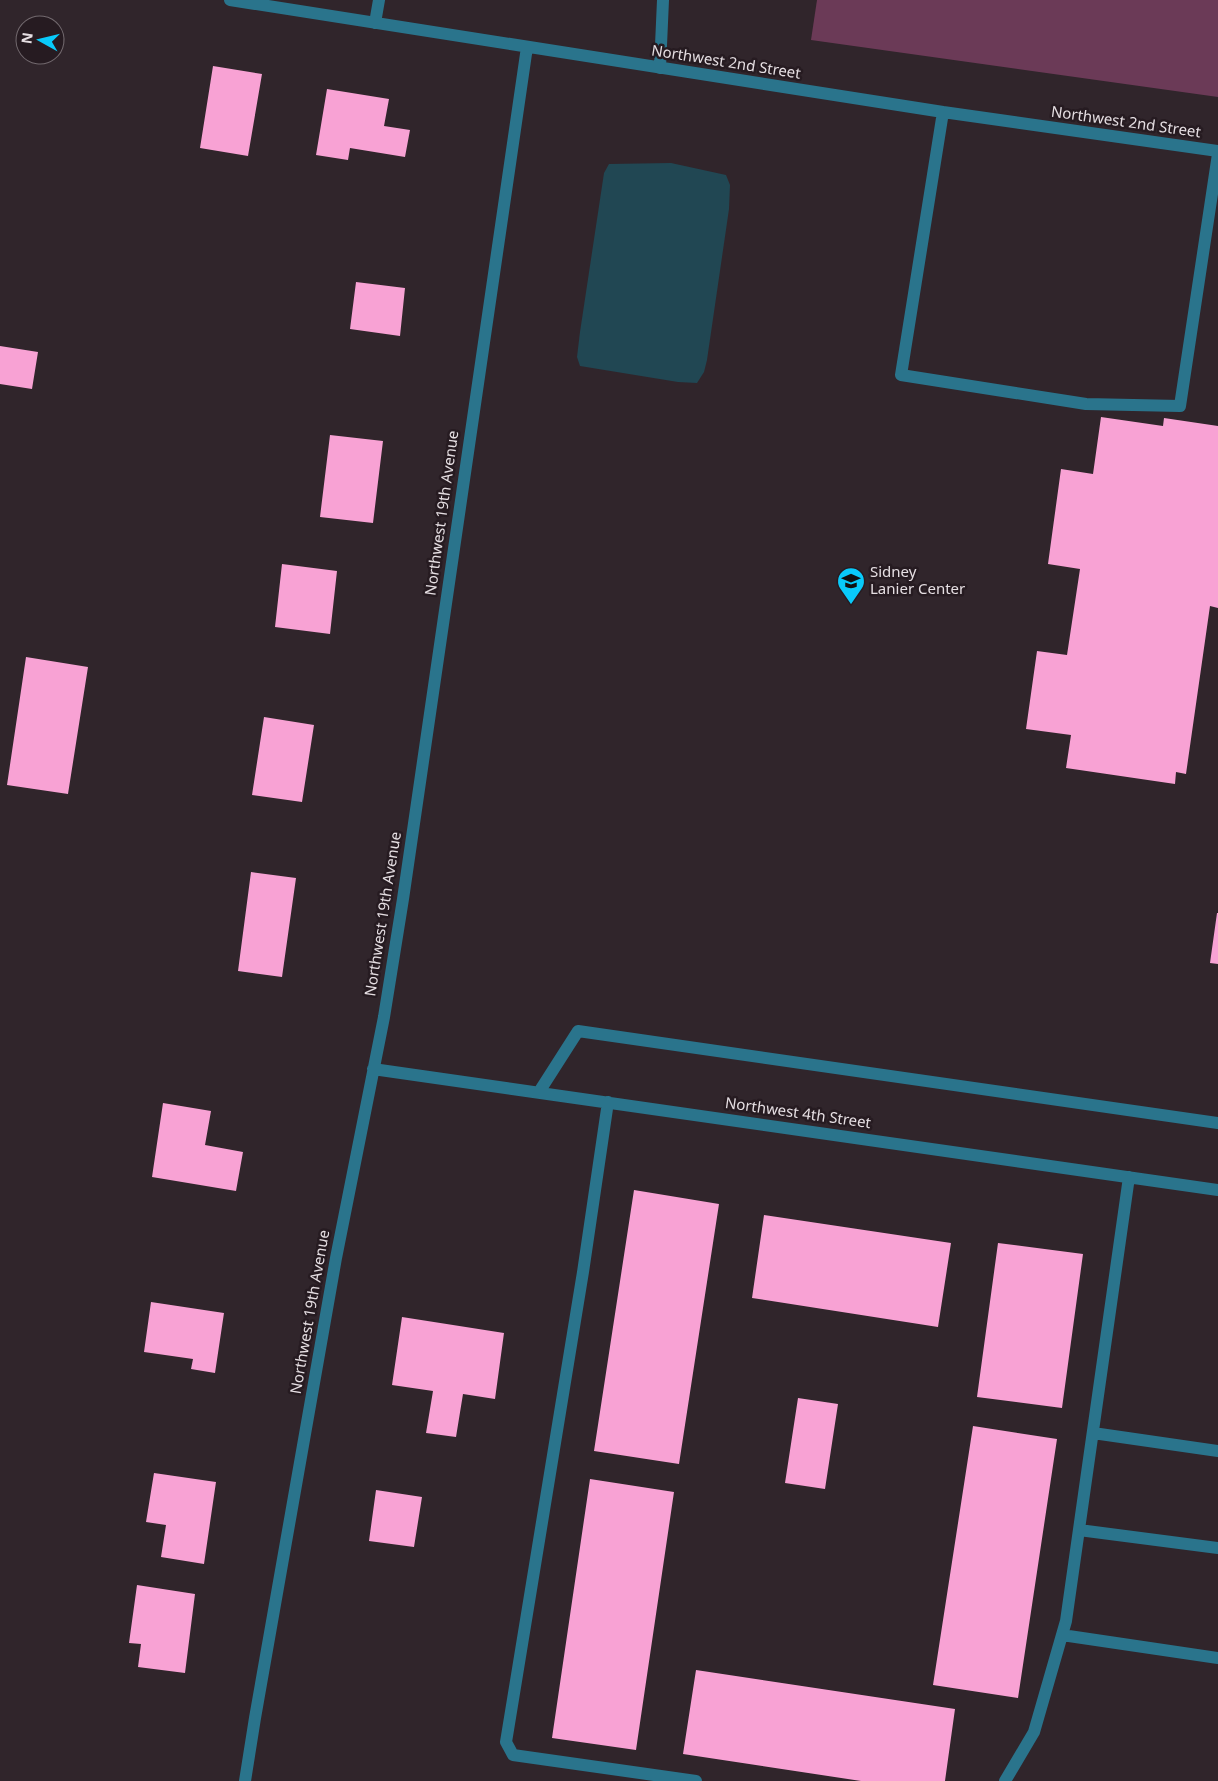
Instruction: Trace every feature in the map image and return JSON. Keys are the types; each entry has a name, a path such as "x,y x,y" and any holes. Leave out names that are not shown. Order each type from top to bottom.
{"street":[{"name":"Northwest 2nd Street","path":"230,0 943,112 1218,152"},
{"path":"375,23 379,0"},
{"path":"660,68 663,0"},
{"name":"Northwest 19th Avenue","path":"245,1781 333,1278 384,1017 526,47"},
{"path":"943,112 901,375 1077,403 1180,406 1218,152"},
{"path":"539,1092 578,1031 1218,1123"},
{"name":"Northwest 4th Street","path":"373,1068 1218,1190"},
{"path":"608,1102 583,1272 506,1742 513,1755 696,1781"},
{"path":"1005,1781 1034,1732 1066,1621 1128,1177"},
{"path":"1093,1434 1218,1451"},
{"path":"1079,1530 1218,1548"},
{"path":"1062,1635 1218,1658"}],"shaded area":[{"path":"817,0 1218,0 1218,97 811,40"}],"water":[{"path":"671,163 726,175 730,185 729,209 704,372 697,383 678,382 580,366 577,357 580,332 604,173 609,164"}],"building":[{"path":"213,66 262,74 248,156 200,148"},
{"path":"327,89 389,99 384,126 410,130 405,157 350,148 348,160 316,155"},
{"path":"356,282 405,288 400,336 350,329"},
{"path":"0,346 38,352 32,389 0,384"},
{"path":"1101,417 1163,426 1164,418 1218,426 1218,608 1210,606 1186,774 1176,772 1175,784 1066,768 1071,735 1026,729 1037,651 1067,655 1080,569 1048,564 1061,469 1093,474"},
{"path":"330,435 383,441 373,523 320,517"},
{"path":"282,564 337,571 330,634 275,627"},
{"path":"26,657 88,667 68,794 7,785"},
{"path":"264,717 314,725 302,802 252,795"},
{"path":"251,872 296,878 282,977 238,971"},
{"path":"1218,913 1218,964 1210,963"},
{"path":"163,1103 211,1111 205,1145 243,1152 236,1191 152,1177"},
{"path":"634,1190 719,1204 679,1464 594,1451"},
{"path":"764,1215 951,1243 938,1327 752,1298"},
{"path":"998,1243 1083,1254 1062,1408 977,1397"},
{"path":"151,1302 224,1313 215,1373 191,1369 193,1359 144,1352"},
{"path":"402,1317 504,1333 495,1399 463,1394 456,1437 426,1433 433,1391 392,1385"},
{"path":"798,1398 838,1404 825,1489 785,1483"},
{"path":"973,1426 1057,1439 1018,1698 933,1685"},
{"path":"154,1473 216,1482 204,1564 161,1557 166,1525 146,1522"},
{"path":"590,1479 674,1492 636,1750 552,1738"},
{"path":"376,1490 422,1497 414,1547 369,1541"},
{"path":"137,1585 195,1594 185,1673 138,1667 141,1644 129,1643"},
{"path":"696,1670 955,1709 945,1781 861,1781 683,1754"}],"place":[{"name":"Sidney Lanier Center","path":"851,605"}]}
